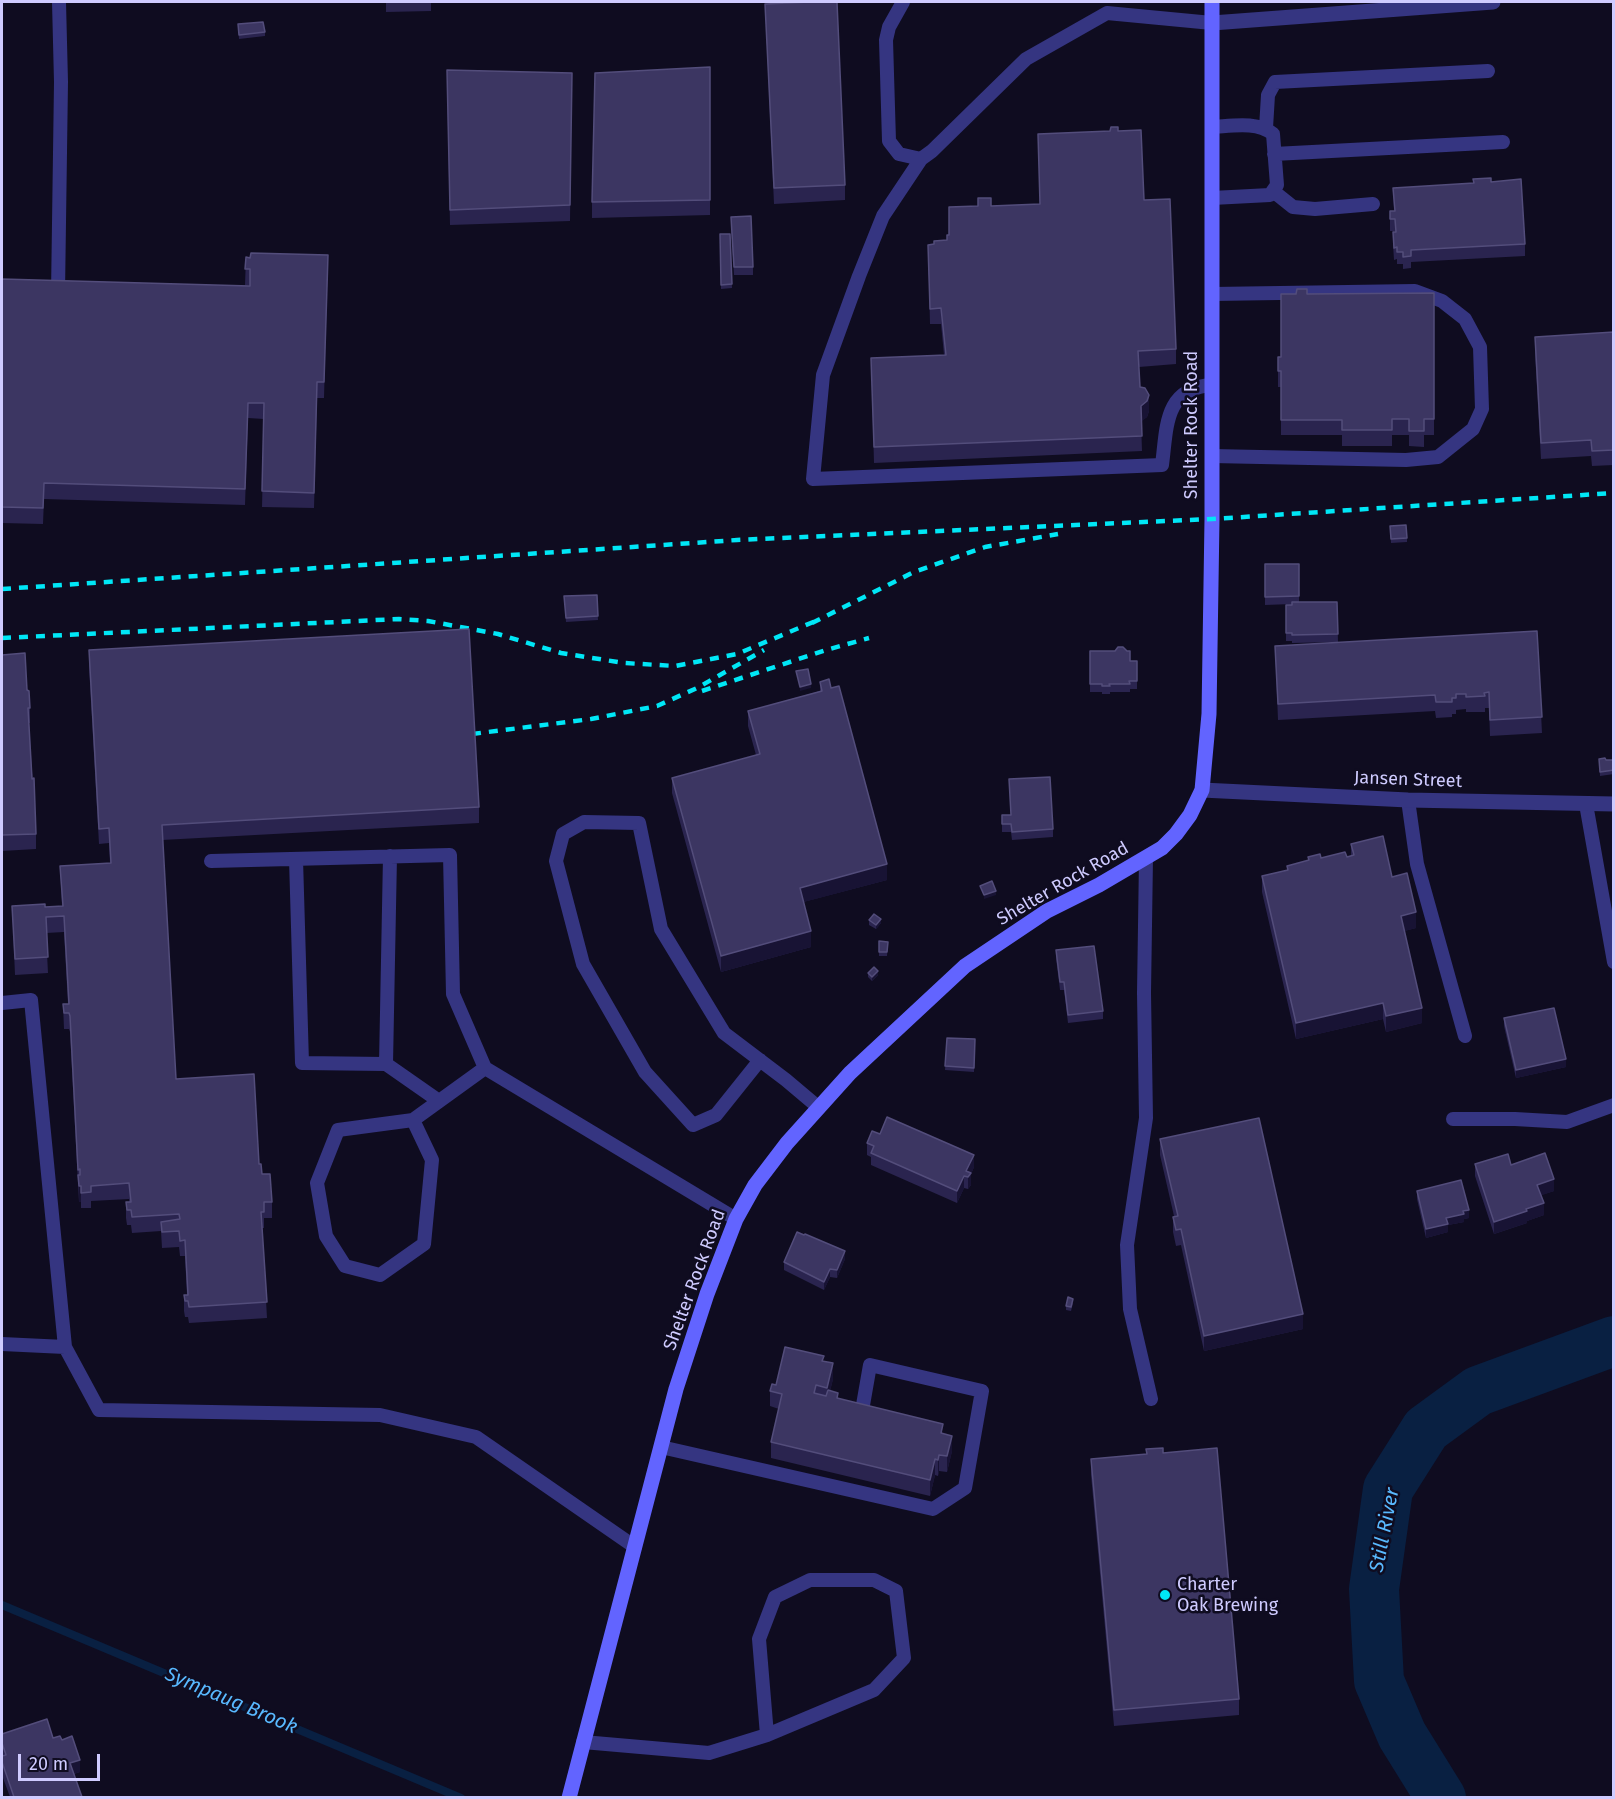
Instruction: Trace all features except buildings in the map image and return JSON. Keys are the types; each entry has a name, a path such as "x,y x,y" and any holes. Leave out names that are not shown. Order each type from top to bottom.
{"street":[{"name":"Shelter Rock Road","path":"569,1797 676,1389 707,1294 736,1219 755,1185 787,1143 850,1073 965,966 1047,911 1162,848 1190,815 1202,790 1209,714 1212,456 1212,2"},
{"path":"1212,24 1493,2"},
{"name":"Jansen Street","path":"1202,790 1408,800 1614,804"}],"lane":[{"path":"58,293 61,82 59,2"},
{"path":"903,2 889,27 886,40 889,141 899,154 921,159"},
{"path":"1212,24 1107,7 1026,59 921,159 884,216 859,276 823,375 813,478 1162,465 1166,433 1173,405 1183,394 1196,386 1212,385"},
{"path":"1266,128 1268,95 1275,82 1488,70"},
{"path":"1212,127 1266,128 1273,134 1277,186 1270,195 1212,198"},
{"path":"1274,154 1503,142"},
{"path":"1273,191 1293,207 1315,209 1373,204"},
{"path":"1212,294 1415,291 1442,301 1465,319 1480,347 1482,409 1473,429 1438,457 1406,460 1212,456"},
{"path":"1408,800 1417,864 1465,1036"},
{"path":"1586,804 1614,962"},
{"path":"760,1060 716,1115 693,1125 645,1072 583,964 556,861 563,834 584,822 639,823 661,928 724,1033 760,1060 818,1107"},
{"path":"211,861 450,855 453,994 485,1068 736,1219"},
{"path":"386,1064 390,856"},
{"path":"1146,858 1144,972 1146,1118 1127,1245 1130,1309 1151,1400"},
{"path":"296,859 302,1063 386,1064 439,1101"},
{"path":"2,1003 31,1000 65,1347 99,1410 380,1415 476,1437 635,1547"},
{"path":"413,1120 432,1160 424,1244 380,1275 345,1266 326,1236 317,1183 338,1130 413,1120 485,1068"},
{"path":"1453,1119 1566,1122 1614,1105"},
{"path":"2,1344 65,1347"},
{"path":"662,1447 933,1509 965,1488 982,1391 870,1365 863,1405"},
{"path":"583,1742 709,1753 767,1735 874,1690 904,1658 896,1590 874,1580 810,1580 775,1597 759,1640 767,1735"}],"waterway":[{"name":"Still River","path":"1441,1798 1402,1735 1379,1681 1374,1589 1388,1489 1426,1429 1478,1391 1614,1341"},
{"name":"Sympaug Brook","path":"2,1605 461,1798"}],"railway":[{"path":"2,589 737,540 1212,519 1614,493"},
{"path":"812,623 914,572 985,547 1058,534"},
{"path":"2,638 399,619 428,621 498,634 561,653 624,663 675,666 737,654 818,620"},
{"path":"702,691 869,638"},
{"path":"472,734 591,719 657,706 697,688 764,650"}],"place":[{"name":"Charter Oak Brewing","path":"1165,1595"}]}
